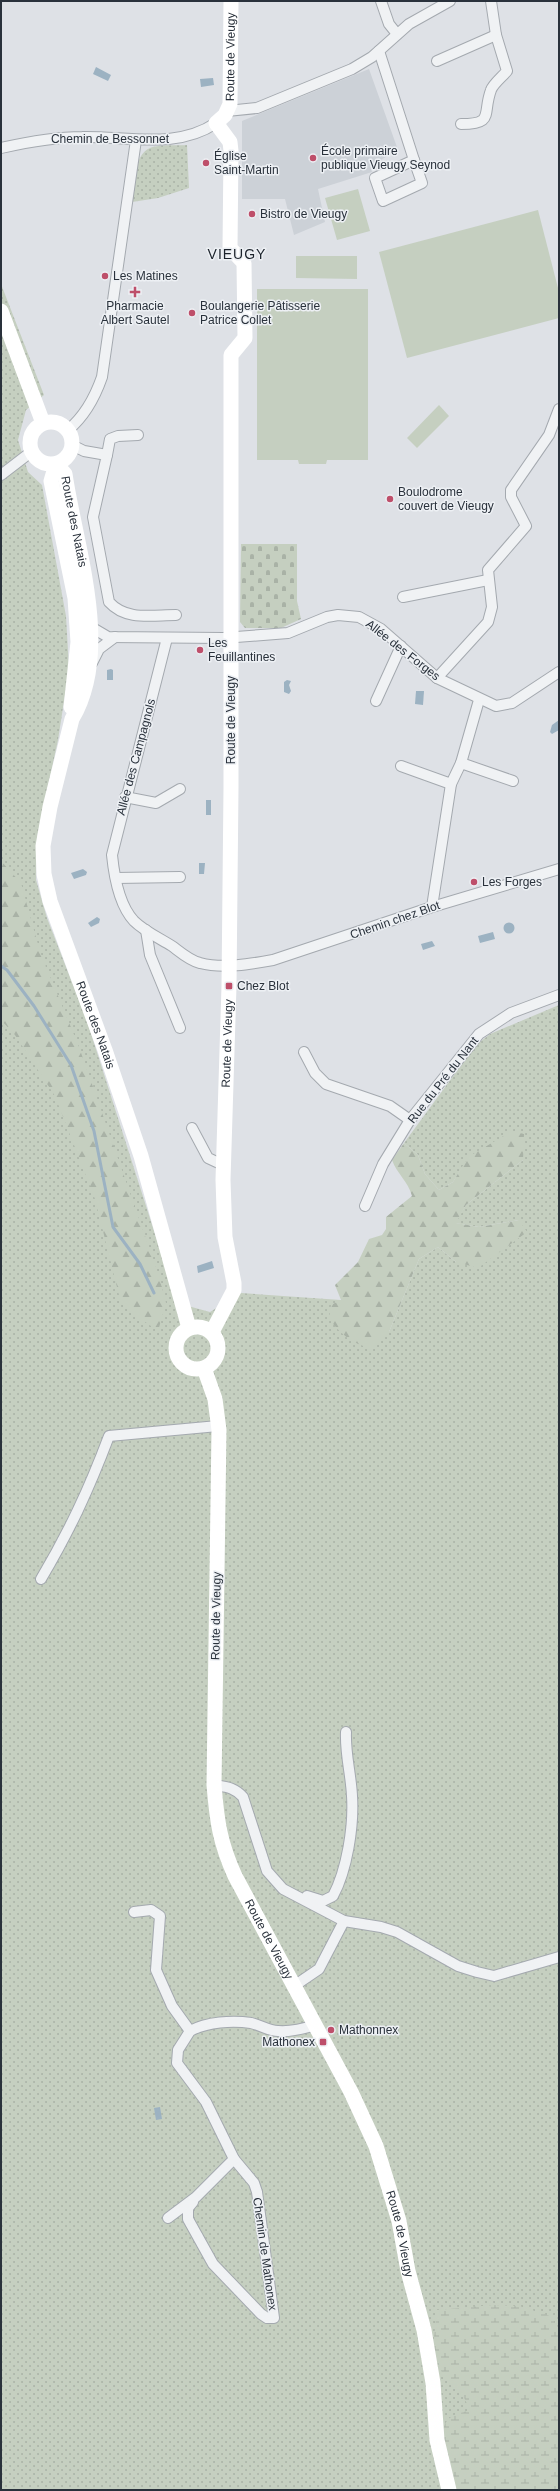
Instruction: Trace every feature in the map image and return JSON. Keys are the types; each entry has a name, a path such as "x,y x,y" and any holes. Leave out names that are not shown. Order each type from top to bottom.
{"street":[{"name":"Route de Vieugy","path":"212,1332 234,1290 225,1237 223,1165 229,964 232,637 231,355 245,338 244,263 230,248 230,146 226,135 216,123 227,111 230,104 230,1"},
{"path":"381,1 389,24 397,34"},
{"path":"227,111 257,108 352,69 379,51 409,24 450,1"},
{"path":"461,124 478,124 484,120 491,89 507,71 496,35 491,1"},
{"path":"437,61 496,35"},
{"path":"379,51 422,183 383,201 375,178 414,160"},
{"name":"Chemin de Bessonnet","path":"1,148 27,142 68,137 136,140 175,138 216,123"},
{"path":"68,430 77,423 92,402 102,376 136,140"},
{"path":"1,311 43,423"},
{"path":"437,678 488,622 492,607 488,580 490,566 525,529 526,523 511,498 511,490 549,435 559,409"},
{"path":"57,422 68,430 72,445 64,460 56,464 42,462 31,452 30,438 32,432 43,423 57,422"},
{"path":"138,435 118,436 110,439 93,517 109,602 116,610 130,615 176,614"},
{"path":"72,445 84,451 107,455"},
{"path":"1,475 31,452"},
{"name":"Route des Natais","path":"56,464 51,481 75,598 78,642 71,707 72,719"},
{"name":"Route des Natais","path":"56,464 65,474 91,627 88,676 79,707 72,719 50,807 44,846 44,874 50,901 105,1050 141,1156 189,1328"},
{"path":"403,597 488,580"},
{"path":"75,598 91,627"},
{"name":"Allée des Forges","path":"91,627 108,637 232,637 288,633 327,617 349,616 370,622 401,646 437,678 479,700 496,706 506,705 559,672"},
{"path":"88,676 99,649 115,637"},
{"name":"Allée des Campagnols","path":"167,638 125,796 112,855 116,878 127,911 135,921 146,930 195,961 229,964"},
{"path":"376,701 401,646"},
{"path":"432,907 451,784 461,763 479,700"},
{"path":"461,763 513,781"},
{"path":"401,766 451,784"},
{"path":"125,796 156,803 180,789"},
{"name":"Chemin chez Blot","path":"229,964 254,964 273,960 432,907 559,869"},
{"path":"116,878 180,878"},
{"path":"146,930 150,955 180,1028"},
{"name":"Rue du Pré du Nant","path":"365,1206 383,1164 410,1120 479,1034 510,1013 559,995"},
{"path":"304,1052 315,1072 326,1084 390,1106 410,1120"},
{"path":"192,1128 208,1158 223,1165"},
{"path":"189,1328 203,1328 212,1332 218,1345 218,1353 214,1360 204,1368 189,1368 178,1357 176,1348 177,1340 189,1328"},
{"name":"Route de Vieugy","path":"204,1368 215,1399 218,1426 214,1786 217,1826 223,1848 235,1876 351,2092 376,2146 399,2221 408,2271 424,2330 433,2384 436,2440 449,2490"},
{"path":"41,1579 71,1527 88,1492 109,1436 218,1426"},
{"path":"274,1881 323,1901 328,1900 337,1888 351,1834 352,1795 345,1748 346,1732"},
{"path":"214,1786 229,1787 237,1790 243,1797 265,1865 274,1881 282,1889 344,1921 381,1927 398,1932 458,1966 494,1976 559,1957"},
{"path":"134,1912 151,1910 160,1916 156,1970 172,2006 190,2031 209,2024 249,2023 281,2031 315,2026"},
{"path":"294,1986 319,1969 344,1921"},
{"name":"Chemin de Mathonex","path":"190,2031 178,2050 177,2063 206,2102 234,2159 254,2183 257,2192 274,2318 267,2318 261,2314 213,2264 188,2219 188,2208 196,2197"},
{"name":"Chemin de Mathonex","path":"168,2218 196,2197 234,2159"}],"shaded area":[{"name":"École primaire publique Vieugy Seynod","path":"369,69 398,150 370,166 372,172 318,189 325,222 294,235 285,199 242,199 242,121"}],"green space":[{"path":"187,145 189,188 158,198 132,202 135,172 140,157 144,152 150,148 158,146"},
{"path":"358,189 370,231 337,240 325,198"},
{"path":"538,210 559,292 559,318 407,358 379,252"},
{"path":"296,256 357,256 357,279 296,278"},
{"path":"1,284 44,395 26,410 18,440 28,472 42,485 66,616 69,669 58,740 37,837 36,880 47,918 87,1021 177,1303 210,1312 241,1293 341,1300 389,1332 419,1259 438,1247 456,1262 519,1220 479,1227 455,1223 466,1205 523,1160 469,1157 453,1182 439,1190 425,1174 418,1155 404,1143 476,1045 490,1034 559,1005 559,2490 1,2490"},
{"path":"257,289 368,289 368,460 327,460 326,464 299,464 298,460 257,460"},
{"path":"439,405 449,416 417,448 407,438"},
{"path":"241,544 297,544 297,601 301,619 281,628 245,628 240,622"},
{"path":"1,861 21,883 40,952 79,1047 159,1276 166,1303 158,1331 137,1316 120,1299 95,1199 55,1096 15,1035 1,1020"},
{"path":"512,1131 524,1134 523,1160 466,1205 456,1223 479,1227 519,1220 527,1232 478,1268 456,1262 438,1247 419,1259 389,1332 370,1348 352,1341 342,1333 329,1319 331,1305 341,1300 335,1285 358,1262 369,1239 382,1235 386,1229 386,1217 412,1196 408,1186 392,1160 404,1143 418,1155 425,1174 439,1190 453,1182 468,1157"},
{"path":"493,2305 519,2306 550,2316 559,2329 559,2490 457,2490 455,2486 444,2450 443,2431 446,2423 451,2417 469,2410 460,2391 443,2374 436,2362 434,2348 437,2310"}],"water":[{"path":"96,67 111,75 108,81 93,74"},
{"path":"213,78 214,85 201,87 200,79"},
{"path":"107,670 113,670 113,680 107,680"},
{"path":"287,680 291,681 289,685 291,691 289,694 284,692 284,682"},
{"path":"416,691 424,691 423,705 415,704"},
{"path":"559,720 559,730 552,734 550,732 552,725"},
{"path":"206,800 211,800 211,815 206,815"},
{"path":"199,863 205,863 204,874 199,874"},
{"path":"83,869 87,872 86,875 74,879 71,873"},
{"path":"97,917 100,919 99,923 91,927 88,923"},
{"path":"509,922 513,924 515,928 513,932 509,934 505,932 503,928 505,924"},
{"path":"493,932 495,939 480,943 478,936"},
{"path":"432,941 435,946 423,950 421,944"},
{"path":"212,1261 214,1268 198,1273 197,1266"},
{"path":"160,2107 162,2119 156,2120 154,2108"}],"waterway":[{"path":"1,966 7,970 34,1006 71,1065 94,1131 113,1227 140,1264 154,1293"}],"place":[{"name":"École primaire publique Vieugy Seynod","path":"313,158"},
{"name":"Église Saint-Martin","path":"206,163"},
{"name":"Bistro de Vieugy","path":"252,214"},
{"name":"Les Matines","path":"105,276"},
{"name":"Pharmacie Albert Sautel","path":"135,292"},
{"name":"Boulangerie Pâtisserie Patrice Collet","path":"192,313"},
{"name":"Boulodrome couvert de Vieugy","path":"390,499"},
{"name":"Les Feuillantines","path":"200,650"},
{"name":"Les Forges","path":"474,882"},
{"name":"Chez Blot","path":"229,986"},
{"name":"Mathonnex","path":"331,2030"},
{"name":"Mathonex","path":"323,2042"}],"district":[{"name":"VIEUGY","path":"237,254"}]}
